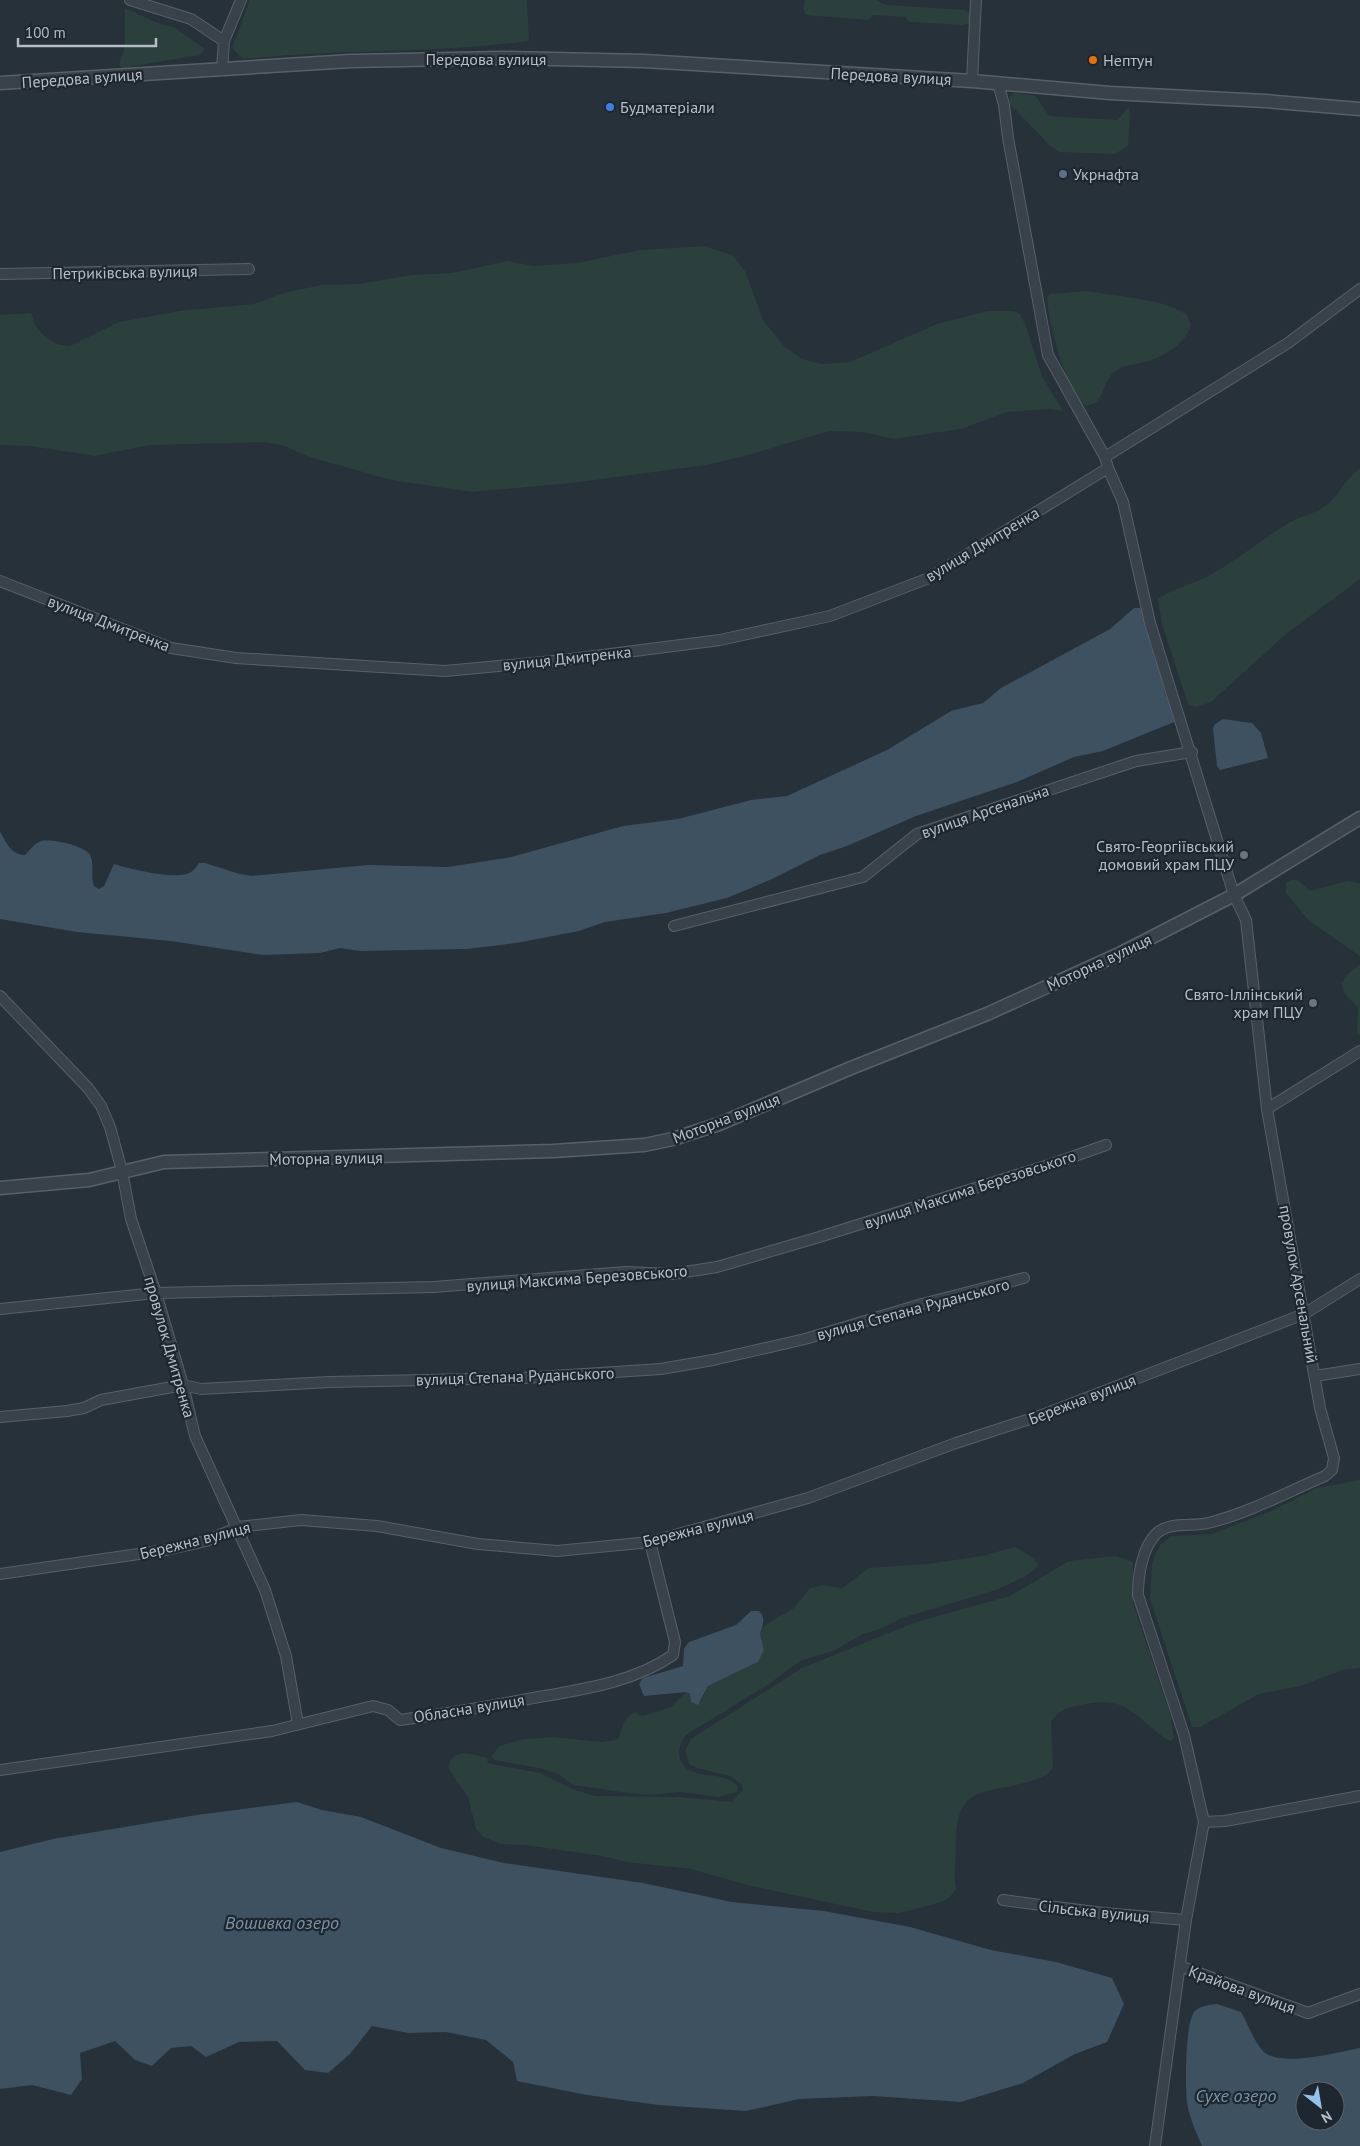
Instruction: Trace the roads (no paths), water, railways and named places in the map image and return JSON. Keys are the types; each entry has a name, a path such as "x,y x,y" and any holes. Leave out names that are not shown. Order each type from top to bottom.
{"street":[{"path":"130,0 191,19 224,41"},
{"path":"222,69 224,41 241,0"},
{"name":"Передова вулиця","path":"972,81 976,0"},
{"name":"Передова вулиця","path":"0,83 351,61 503,58 644,61 972,81 1110,93 1360,108"},
{"name":"провулок Арсенальний","path":"998,83 1004,105 1008,138 1048,356 1106,457 1108,468 1123,502 1150,623 1192,752 1234,895 1246,920 1267,1110 1320,1408 1334,1458 1332,1470 1325,1476 1230,1518 1200,1525 1169,1526 1156,1534 1142,1561 1138,1595 1184,1735 1204,1822"},
{"name":"Петриківська вулиця","path":"0,274 249,269"},
{"path":"1106,457 1288,343 1360,289"},
{"name":"вулиця Дмитренка","path":"0,581 171,648 236,658 445,671 564,660 720,640 830,616 929,578 1108,468"},
{"name":"вулиця Арсенальна","path":"674,926 863,877 916,834 1136,762 1192,752"},
{"name":"Моторна вулиця","path":"0,1188 89,1180 122,1170 164,1162 201,1159 386,1157 553,1151 644,1145 673,1139 719,1124 987,1014 1121,953 1234,895 1360,818"},
{"name":"провулок Дмитренка","path":"0,996 54,1050 102,1106 122,1170 131,1218 156,1293 200,1452 238,1527 265,1590 286,1656 298,1724"},
{"path":"1267,1110 1360,1051"},
{"name":"вулиця Максима Березовського","path":"0,1308 156,1293 434,1287 626,1272 672,1274 717,1267 816,1238 1034,1170 1106,1145"},
{"name":"вулиця Степана Руданського","path":"0,1417 67,1412 84,1408 101,1400 183,1385 201,1389 330,1382 523,1378 661,1369 713,1360 805,1339 922,1304 1024,1278"},
{"name":"Бережна вулиця","path":"0,1574 166,1550 206,1541 238,1527 301,1520 377,1526 478,1544 557,1551 650,1542 808,1498 956,1443 1042,1415 1304,1314 1360,1279"},
{"path":"1315,1376 1360,1369"},
{"name":"Обласна вулиця","path":"0,1770 272,1731 374,1706 388,1710 400,1720 579,1691 622,1679 663,1662 673,1655 675,1642 650,1542"},
{"path":"1155,2146 1186,1920 1204,1822 1225,1821 1360,1796"},
{"name":"Сільська вулиця","path":"1003,1900 1103,1913 1186,1920"},
{"name":"Крайова вулиця","path":"1180,1966 1308,2013 1360,1994"}],"water":[{"path":"1134,608 1140,608 1143,613 1160,668 1165,693 1175,716 1174,722 1103,751 1074,757 1017,782 916,816 847,846 820,855 772,879 727,898 666,913 605,922 579,931 516,943 467,949 359,951 340,948 320,953 263,955 171,941 77,932 0,919 0,832 12,850 25,855 35,844 44,841 58,842 82,848 90,855 94,886 99,889 104,886 114,864 131,869 176,875 191,872 199,863 205,863 252,876 368,865 448,867 511,857 623,826 678,819 751,800 787,796 887,750 951,711 983,703 1001,688 1110,629"},
{"path":"1223,719 1252,723 1261,733 1268,758 1220,770 1217,766 1213,729 1215,724"},
{"path":"751,1611 759,1611 763,1619 760,1634 764,1650 758,1662 708,1686 698,1705 691,1702 690,1694 686,1692 644,1696 639,1684 643,1678 683,1666 684,1649 689,1642 736,1625"},
{"name":"Вошивка озеро","path":"297,1802 322,1810 361,1817 441,1848 504,1863 643,1883 732,1902 824,1911 910,1927 991,1950 1056,1962 1112,1978 1124,2004 1107,2042 1075,2054 1023,2083 961,2102 873,2096 799,2099 746,2111 658,2105 587,2095 517,2081 513,2062 486,2040 446,2032 408,2033 372,2026 350,2054 328,2073 305,2070 277,2041 239,2042 206,2057 191,2046 171,2048 152,2066 135,2060 115,2041 80,2053 82,2079 71,2095 32,2085 0,2089 0,1852 53,1839 197,1815"},
{"name":"Сухе озеро","path":"1217,2004 1241,2012 1259,2046 1270,2056 1294,2059 1309,2058 1360,2048 1360,2146 1202,2146 1191,2119 1187,2102 1186,2069 1189,2027 1195,2011 1203,2006"}],"place":[{"name":"Нептун","path":"1093,60"},
{"name":"Будматеріали","path":"610,107"},
{"name":"Укрнафта","path":"1063,174"},
{"name":"Свято-Георгіївський домовий храм ПЦУ","path":"1244,855"},
{"name":"Свято-Іллінський храм ПЦУ","path":"1313,1003"}]}
